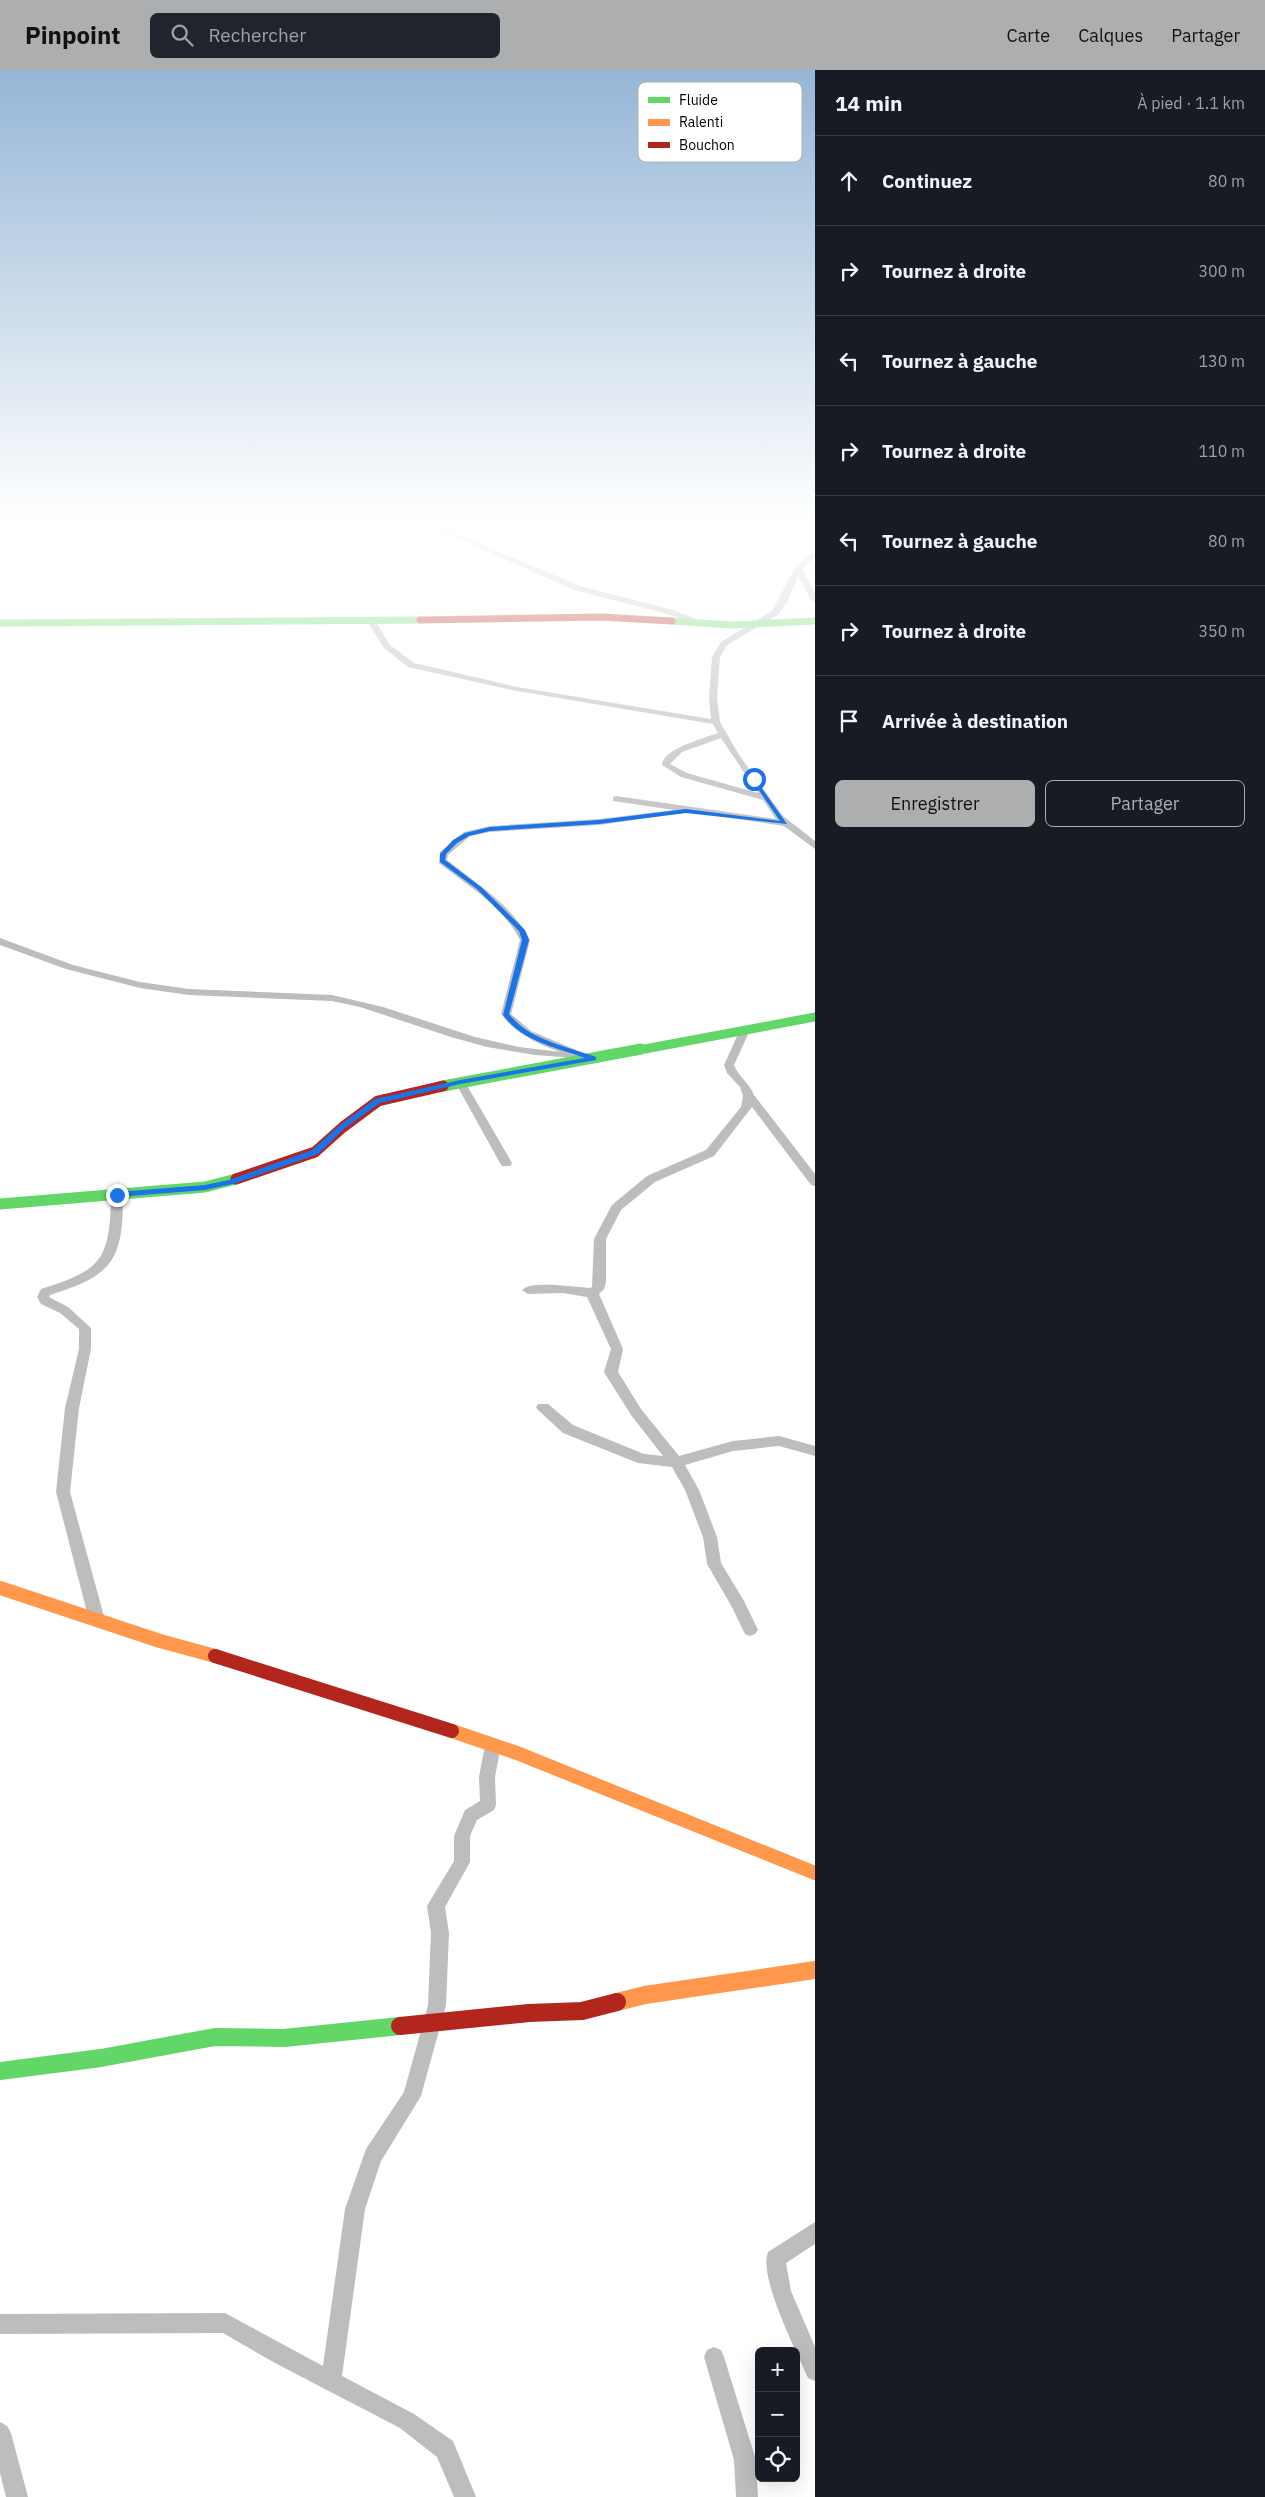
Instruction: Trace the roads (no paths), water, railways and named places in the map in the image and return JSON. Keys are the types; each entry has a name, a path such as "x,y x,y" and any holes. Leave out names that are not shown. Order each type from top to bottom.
{"street":[{"path":"377,632 382,643 396,657 411,664 517,689 716,722"},
{"path":"745,632 724,644 716,657 713,700 716,722 735,755 785,823 815,846"},
{"path":"723,734 679,750 666,761 666,765 684,775 766,798"},
{"path":"616,800 785,823"},
{"path":"589,1058 530,1036 514,1025 506,1014 525,940 522,930 479,888 442,861 443,854 455,842 467,834 490,829 599,822 686,811"},
{"path":"0,941 71,968 133,983 189,992 332,998 364,1004 454,1035 496,1046 541,1054 589,1058"},
{"path":"0,1204 205,1187 256,1174 315,1152 343,1126 378,1101 460,1082 815,1017"},
{"path":"745,1030 729,1065 731,1070 745,1086 749,1096 815,1182"},
{"path":"460,1082 506,1163"},
{"path":"528,1290 562,1290 592,1293 598,1289 600,1282 600,1239 616,1208 651,1179 710,1153 746,1108 749,1096"},
{"path":"97,1620 63,1492 72,1408 85,1349 85,1328 64,1310 45,1302 43,1297 46,1292 75,1283 103,1266 113,1250 117,1195"},
{"path":"592,1293 617,1349 611,1372 636,1412 676,1462 692,1490 710,1537 714,1564 740,1605 750,1630"},
{"path":"543,1408 568,1429 643,1459 676,1462 733,1446 779,1441 815,1451"},
{"path":"0,1588 97,1620 271,1672 493,1745 815,1873"},
{"path":"331,2382 355,2209 373,2156 412,2096 436,2006 438,1986 437,1959 440,1933 436,1906 462,1862 462,1836 471,1815 488,1806 487,1777 493,1745"},
{"path":"0,2071 109,2057 215,2038 284,2038 432,2021 582,2011 645,1995 815,1970"},
{"path":"815,2232 775,2259 781,2290 815,2371"},
{"path":"0,2324 225,2323 331,2382 407,2421 445,2449 465,2497"},
{"path":"714,2357 745,2460 747,2497"},
{"path":"0,2433 17,2497"}]}
